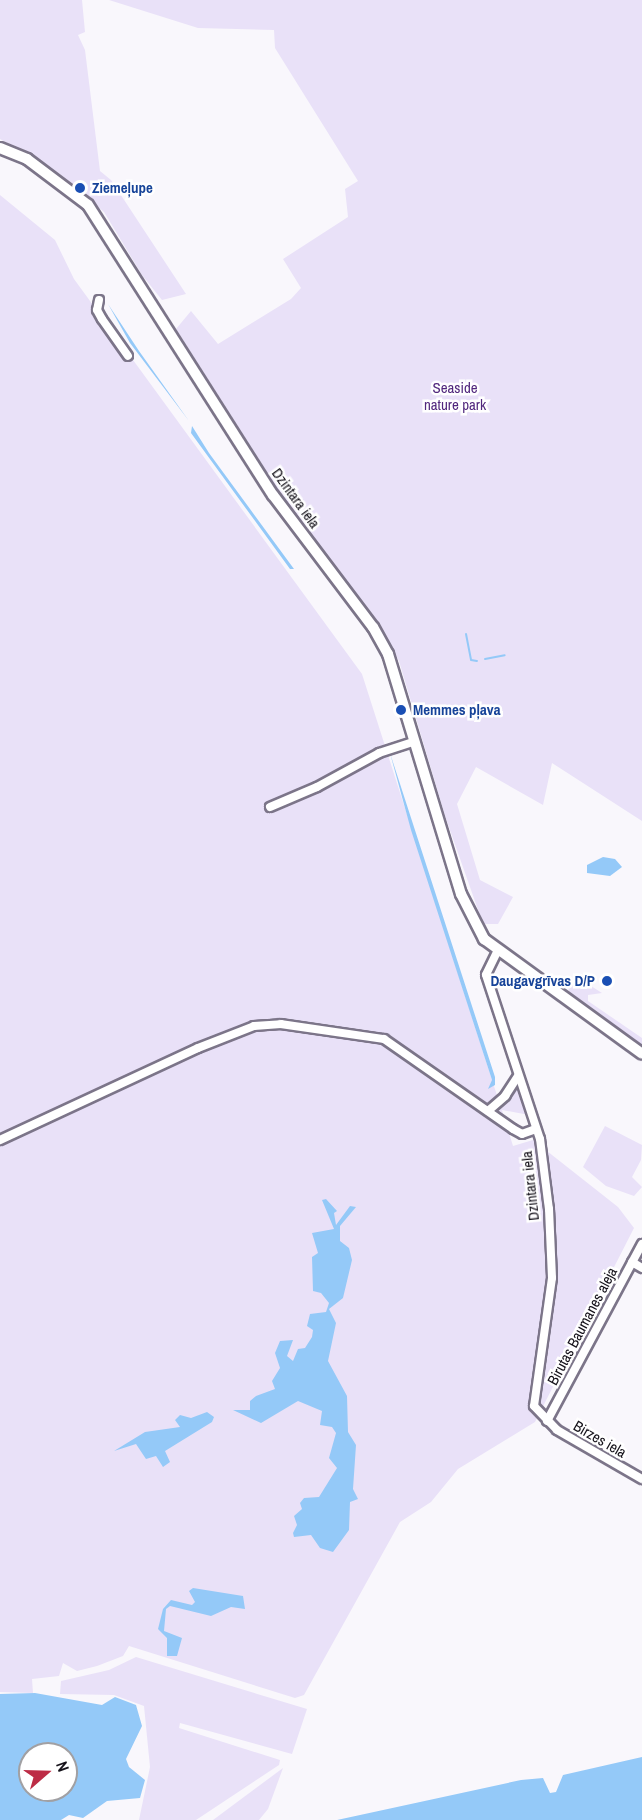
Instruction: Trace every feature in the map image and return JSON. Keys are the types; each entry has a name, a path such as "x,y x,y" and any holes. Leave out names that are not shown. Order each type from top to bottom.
{"street":[{"name":"Dzintara iela","path":"0,148 27,159 66,185 88,205 111,237 273,495 373,627 388,654 461,894 475,926 497,952 642,1054"},
{"path":"99,300 102,319 128,356"},
{"path":"270,807 317,787 379,753 416,741"},
{"name":"Dzintara iela","path":"497,952 486,975 536,1129 544,1169 552,1278 549,1322 533,1398 537,1412 547,1421"},
{"path":"0,1140 179,1056 254,1026 281,1024 384,1039 522,1134 536,1129"},
{"path":"488,1111 505,1096 518,1076"},
{"name":"Birutas Baumanes aleja","path":"547,1421 642,1244"},
{"path":"632,1262 642,1268"},
{"name":"Birzes iela","path":"547,1421 642,1479"}],"green space":[{"path":"0,0 82,0 85,32 78,35 85,50 100,171 111,180 186,294 162,300 142,275 104,212 60,174 0,139"},
{"name":"Seaside nature park","path":"109,0 642,0 642,821 552,763 543,805 476,767 457,804 480,880 513,897 498,924 483,924 445,816 399,661 382,629 277,490 176,329 191,311 218,344 291,299 301,288 283,259 348,217 345,189 358,181 275,48 274,30 198,28"},
{"path":"0,195 55,240 74,279 362,674 501,1108 519,1086 529,1115 502,1110 513,1146 533,1140 618,1207 634,1228 535,1422 458,1469 431,1502 400,1522 304,1695 295,1698 129,1646 123,1656 97,1666 77,1671 63,1663 59,1676 32,1679 33,1693 0,1692"},
{"path":"580,979 602,993 588,995 588,1001 642,1038 642,1047 571,998 568,987"},
{"path":"605,1126 642,1145 641,1160 632,1177 642,1187 634,1196 606,1186 583,1167"},
{"path":"136,1657 307,1709 292,1754 180,1723 179,1728 280,1760 279,1765 196,1820 139,1820 150,1767 144,1706 114,1695 60,1694 61,1681 109,1670"},
{"path":"283,1768 268,1809 259,1820 213,1820"}],"water":[{"path":"108,304 139,351 189,421 130,343"},
{"path":"192,426 209,453 294,569 290,569 191,433"},
{"path":"390,753 495,1077 495,1085 488,1089 492,1080 411,830"},
{"path":"603,857 615,859 622,867 610,876 587,873 587,865"},
{"path":"326,1199 337,1211 334,1213 336,1225 350,1206 356,1207 340,1226 340,1241 349,1248 352,1260 343,1298 329,1309 336,1323 328,1361 347,1396 348,1432 356,1445 353,1489 358,1499 350,1502 349,1530 333,1552 320,1548 311,1535 294,1537 293,1533 297,1525 294,1516 302,1509 300,1503 304,1498 319,1497 337,1468 329,1458 336,1433 332,1427 320,1425 322,1411 298,1401 261,1423 233,1410 250,1410 250,1401 256,1396 275,1389 272,1381 280,1368 275,1353 280,1341 293,1340 287,1356 293,1361 298,1349 305,1348 312,1337 313,1330 307,1326 310,1314 326,1312 329,1303 321,1293 313,1291 312,1257 318,1253 312,1233 334,1229 322,1200"},
{"path":"207,1412 214,1417 212,1422 165,1451 170,1462 163,1467 156,1456 146,1459 136,1444 114,1451 145,1432 180,1427 175,1420 180,1415 191,1418"},
{"path":"193,1588 243,1596 245,1609 231,1607 211,1616 170,1606 166,1609 164,1631 182,1638 177,1656 167,1656 167,1638 158,1629 163,1609 171,1600 192,1605 195,1602 189,1591"},
{"path":"35,1693 102,1705 115,1697 136,1705 142,1726 126,1759 129,1767 145,1780 140,1798 107,1801 83,1818 69,1815 61,1820 0,1820 0,1694"},
{"path":"642,1757 642,1820 337,1820 521,1780 543,1778 550,1793 556,1792 563,1775"}],"waterway":[{"path":"466,634 471,660 477,661"},
{"path":"485,659 505,655"}],"place":[{"name":"Ziemeļupe","path":"80,188"},
{"name":"Memmes pļava","path":"401,710"},
{"name":"Daugavgrīvas D/P","path":"607,981"}]}
